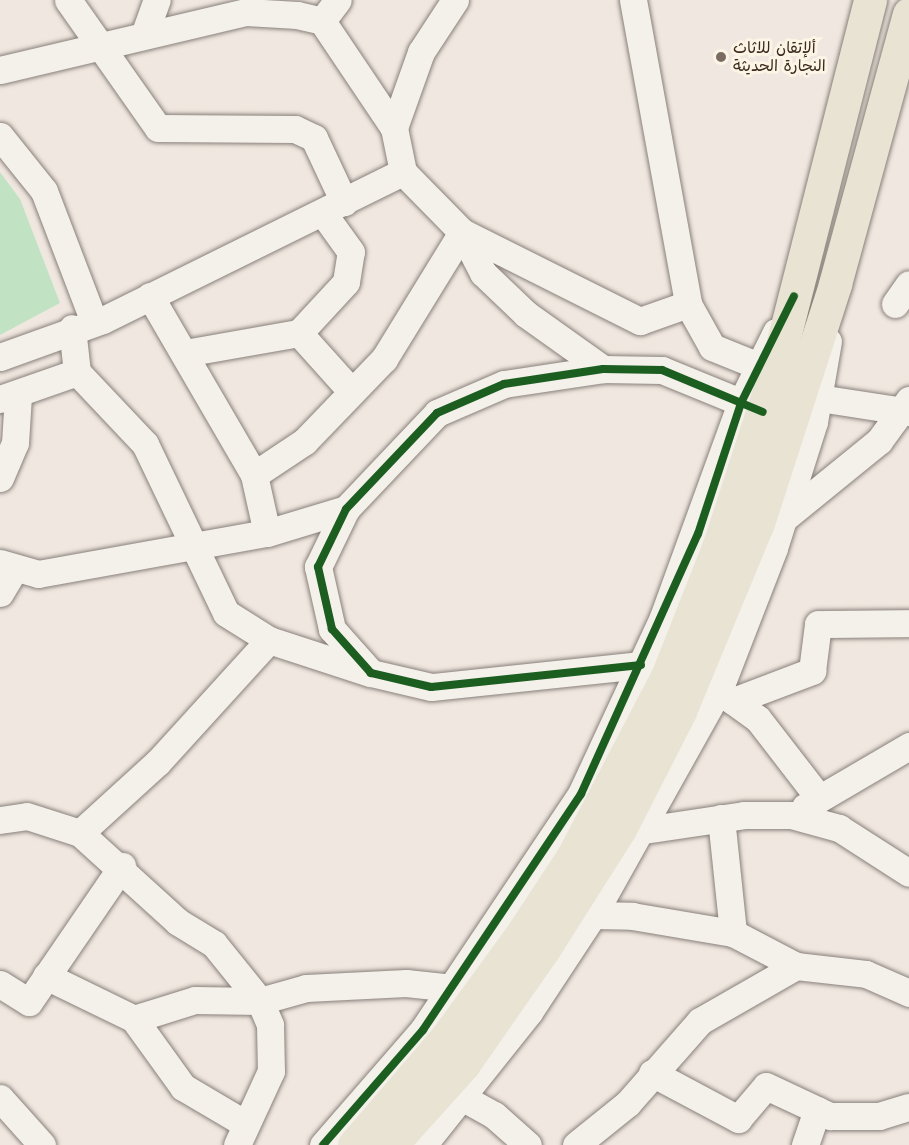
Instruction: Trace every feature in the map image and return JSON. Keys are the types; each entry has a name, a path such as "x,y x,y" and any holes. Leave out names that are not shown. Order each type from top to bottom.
{"main road":[{"path":"391,1145 463,1065 532,943 578,846 668,674 719,545 752,407 794,296 870,0"},
{"path":"354,1145 532,943 620,830 725,612 898,90 909,14"}],"street":[{"path":"68,0 97,46 158,128 295,129 314,138 333,207 351,252 346,282 299,333 186,352"},
{"path":"144,35 157,0"},
{"path":"322,21 338,0"},
{"path":"394,128 421,52 455,0"},
{"path":"633,0 688,304 712,347 767,370"},
{"path":"0,70 246,12 322,21 394,128 403,172 462,232 483,273 526,314 603,369"},
{"path":"0,136 45,190 83,325 77,372"},
{"path":"0,357 150,296 403,172"},
{"path":"462,232 640,321 688,304"},
{"path":"254,476 305,441 384,360 462,232"},
{"path":"423,1145 465,1099 593,915 726,696 819,398 835,284"},
{"path":"150,296 186,352 254,476 267,533"},
{"path":"299,333 352,392"},
{"path":"323,1145 453,988 581,794 641,665 752,407 662,370 603,369 504,384 437,413 346,509 318,567 332,629 371,673"},
{"path":"0,478 15,443 9,397 77,372"},
{"path":"77,372 145,444 198,545 226,613 269,640 371,673 431,687 641,665"},
{"path":"819,398 906,407"},
{"path":"783,519 879,441 906,407"},
{"path":"0,593 8,566 38,574 267,533 346,509"},
{"path":"726,696 812,671 818,624 909,623"},
{"path":"80,833 158,762 269,640"},
{"path":"726,696 758,719 819,798"},
{"path":"791,815 909,746"},
{"path":"644,830 721,818 791,815 839,828 909,873"},
{"path":"0,820 27,816 80,833 122,866 178,922 214,944 260,1001 270,1025 271,1071 241,1134 183,1087 134,1019 46,976"},
{"path":"721,818 733,933"},
{"path":"0,984 29,1002 122,866"},
{"path":"593,915 632,915 733,933 796,966 866,974 909,993"},
{"path":"576,1145 619,1111 700,1022 796,966"},
{"path":"134,1019 195,1000 260,1001 306,988 406,982 453,988"},
{"path":"652,1073 738,1119 766,1086 830,1116 879,1116 909,1107"},
{"path":"0,1098 42,1145"},
{"path":"465,1099 494,1115 528,1145"},
{"path":"805,1145 817,1110"}],"green space":[{"path":"0,172 20,199 60,303 0,335"}],"cycle path":[{"path":"323,1145 423,1030 581,794 698,534 741,403 794,296"},
{"path":"641,665 431,687 371,673 332,629 318,567 346,509 437,413 504,384 603,369 662,370 763,412"}],"place":[{"name":"ألإتقان للاثاث النجارة الحديثة","path":"721,57"}]}
